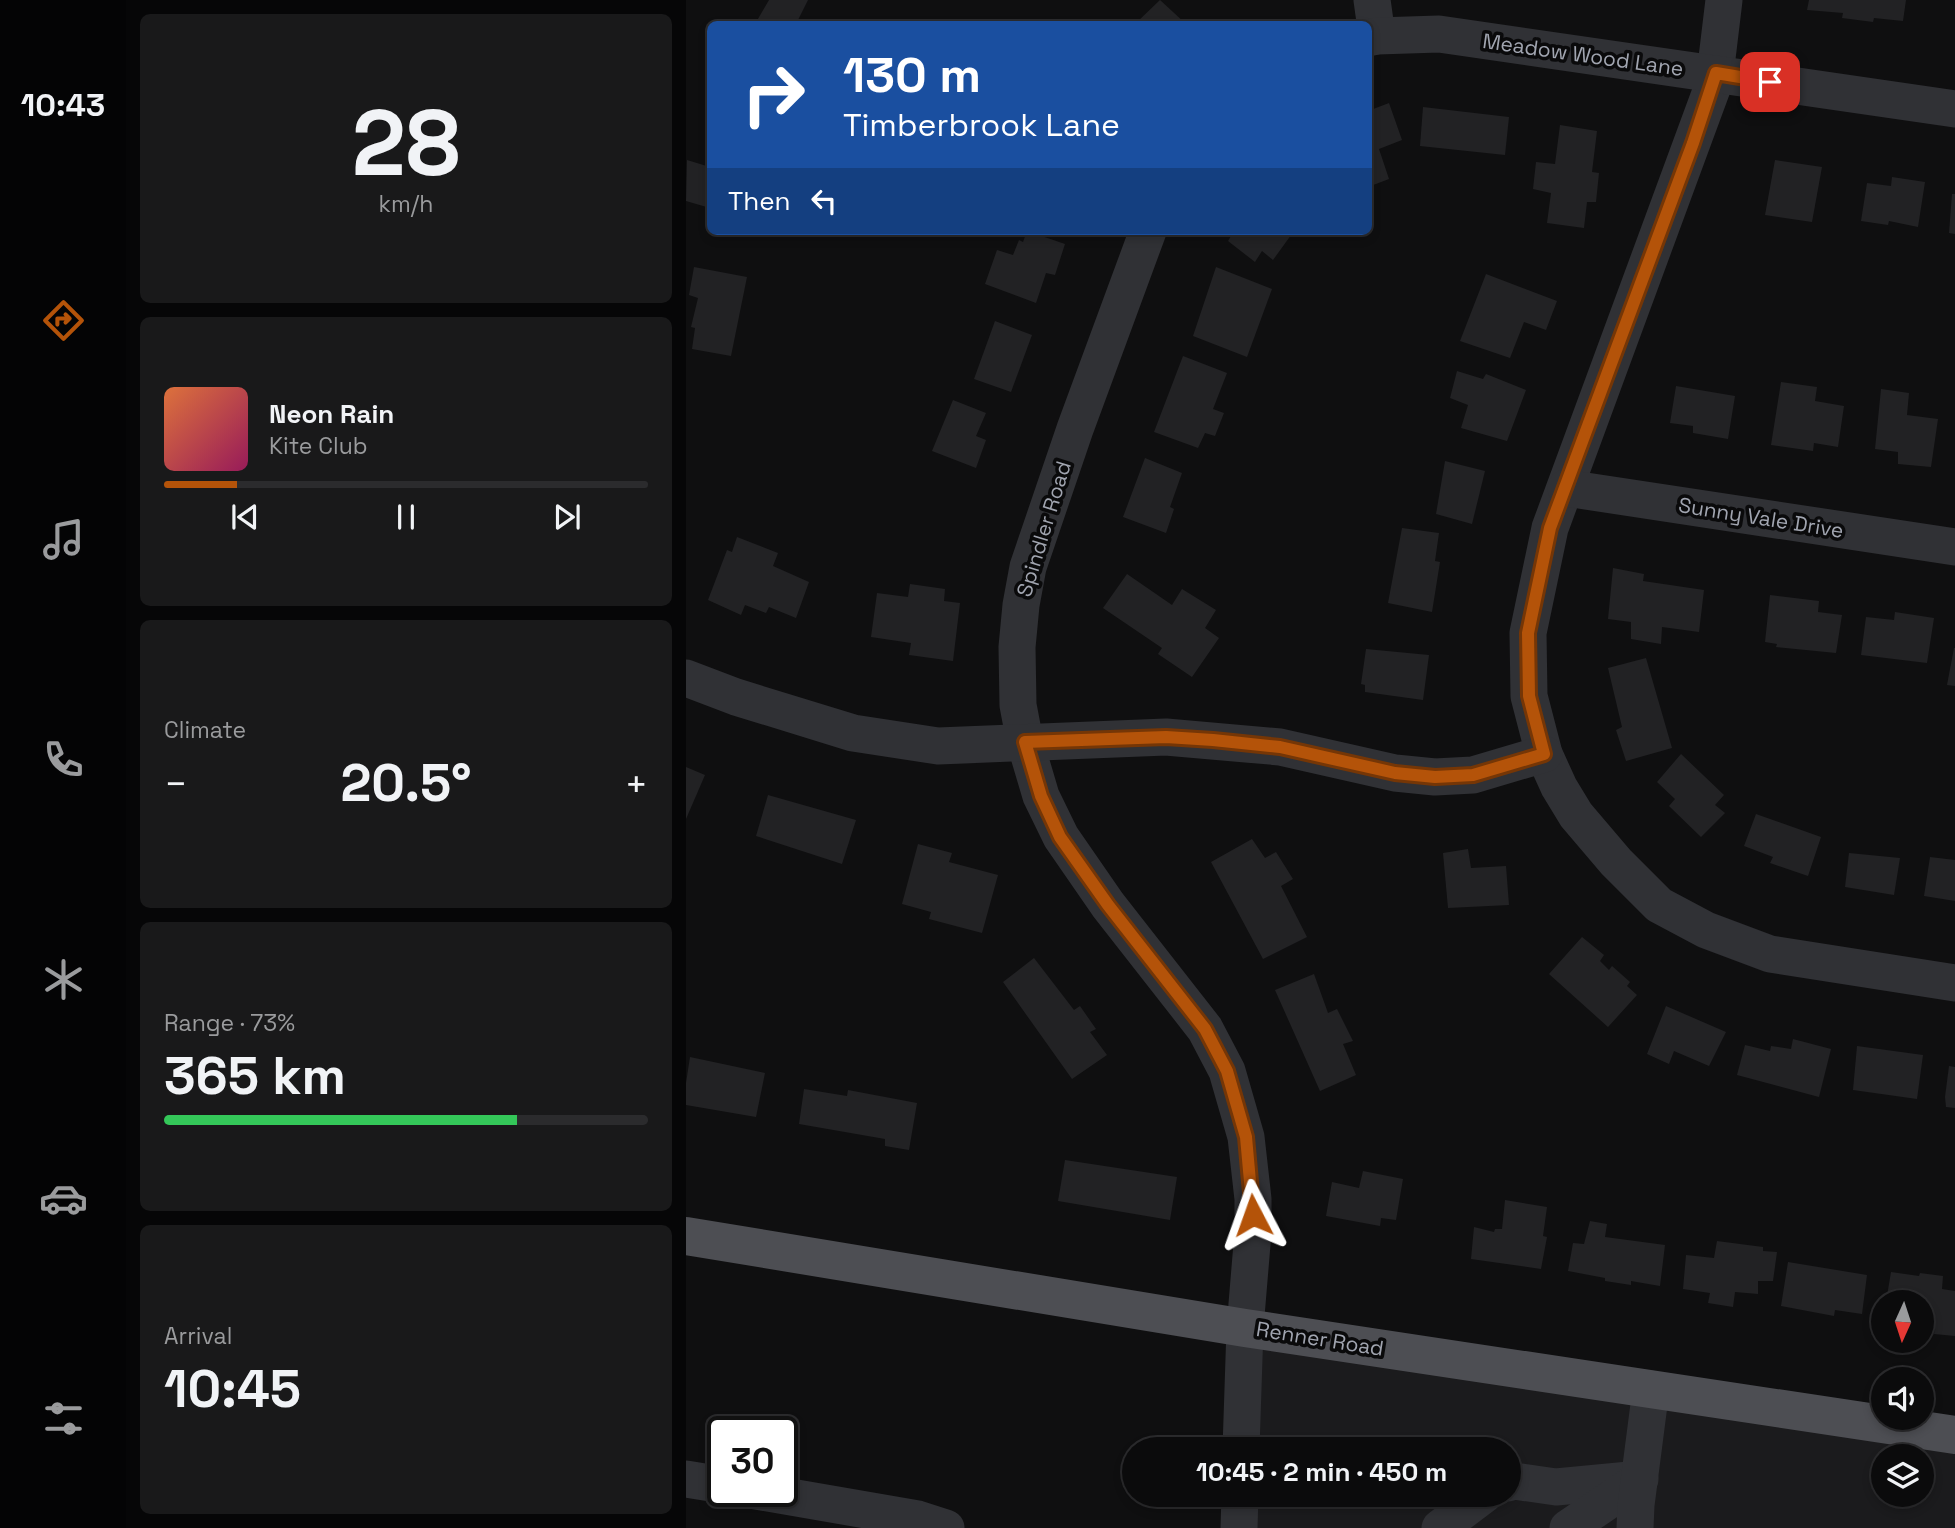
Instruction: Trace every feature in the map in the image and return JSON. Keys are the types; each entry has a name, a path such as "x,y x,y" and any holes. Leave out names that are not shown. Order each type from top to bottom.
{"main road":[{"name":"Renner Road","path":"686,1236 1245,1328 1955,1435"}],"street":[{"path":"1372,0 1373,37"},
{"path":"1724,0 1716,73 1693,143 1550,528 1528,633 1529,696 1544,754 1576,815 1658,905 1706,930 1770,954 1955,983"},
{"name":"Meadow Wood Lane","path":"1373,37 1439,34 1955,109"},
{"name":"Spindler Road","path":"1147,235 1075,429 1028,567 1017,647 1018,705 1025,742 1041,796 1060,837 1108,905 1205,1029 1227,1071 1246,1137 1253,1199 1241,1437"},
{"name":"Sunny Vale Drive","path":"1566,488 1955,547"},
{"path":"686,678 736,698 853,733 938,746 1166,737 1280,747 1395,773 1435,777 1473,775 1544,754"},
{"path":"1635,1528 1651,1389"},
{"path":"686,1479 707,1482"},
{"path":"1521,1482 1556,1487 1640,1479"},
{"path":"1568,1528 1640,1479"},
{"path":"798,1498 918,1519 946,1528"},
{"path":"1239,1528 1240,1507"},
{"path":"1440,1528 1468,1507"}],"shaded area":[{"path":"1245,1328 1871,1422 1871,1430 1922,1430 1955,1435 1955,1528 1239,1528 1240,1507 1521,1507 1521,1437 1241,1437"}],"building":[{"path":"769,0 808,0 798,21 757,21"},
{"path":"1160,0 1183,21 1138,21"},
{"path":"1809,0 1906,0 1903,21 1874,18 1873,22 1842,18 1843,13 1807,10"},
{"path":"1389,103 1402,140 1379,149 1389,179 1372,185 1372,109"},
{"path":"1423,107 1509,117 1505,155 1420,146"},
{"path":"1560,125 1597,131 1592,172 1599,173 1596,202 1587,202 1584,228 1547,223 1551,193 1533,189 1536,162 1555,164"},
{"path":"687,160 707,166 707,207 686,201"},
{"path":"1775,160 1822,167 1812,222 1765,215"},
{"path":"1892,177 1925,182 1918,227 1889,221 1888,225 1861,221 1867,183 1891,186"},
{"path":"1952,194 1955,194 1955,234 1949,233"},
{"path":"1026,235 1039,235 1065,244 1055,275 1046,273 1036,303 985,284 997,250 1013,255 1019,240 1023,242"},
{"path":"1232,235 1291,235 1273,260 1262,251 1255,262 1228,241"},
{"path":"694,267 747,277 731,356 692,349 695,328 691,327 698,298 689,295"},
{"path":"1216,267 1272,289 1247,357 1193,336"},
{"path":"1486,274 1557,301 1546,330 1524,322 1510,358 1460,341"},
{"path":"995,321 1032,335 1011,392 974,379"},
{"path":"1183,356 1227,373 1213,409 1224,413 1215,436 1205,433 1198,448 1154,432"},
{"path":"1457,371 1483,379 1486,374 1526,390 1507,441 1461,428 1468,405 1450,398"},
{"path":"1781,382 1817,387 1815,401 1844,406 1838,447 1814,443 1813,451 1771,445"},
{"path":"1676,386 1735,396 1728,439 1693,433 1693,426 1670,423"},
{"path":"1881,389 1909,393 1907,415 1938,419 1931,467 1898,464 1898,452 1875,449"},
{"path":"953,400 986,413 976,436 986,440 976,468 932,451"},
{"path":"1145,458 1182,473 1170,507 1174,509 1166,533 1123,517"},
{"path":"1445,461 1485,471 1472,524 1436,514"},
{"path":"1402,528 1439,533 1435,561 1440,562 1432,612 1388,603"},
{"path":"737,537 778,553 773,566 809,582 796,618 769,607 766,613 745,605 741,615 708,600 727,550 732,552"},
{"path":"1613,568 1644,574 1643,581 1704,590 1699,632 1662,627 1661,644 1631,639 1631,622 1608,619"},
{"path":"1127,574 1172,605 1182,589 1216,610 1205,628 1219,638 1192,677 1158,654 1162,648 1103,608"},
{"path":"910,584 945,589 944,601 960,603 953,661 909,655 911,643 871,637 877,593 908,597"},
{"path":"1770,595 1819,601 1818,612 1842,615 1836,653 1776,647 1777,644 1765,642"},
{"path":"1895,612 1934,618 1927,663 1861,655 1866,617 1894,620"},
{"path":"1955,648 1955,686 1947,685"},
{"path":"1366,649 1429,655 1423,700 1365,692 1365,685 1361,684"},
{"path":"1646,658 1672,748 1626,761 1616,730 1622,727 1608,668"},
{"path":"1681,754 1724,795 1715,805 1725,813 1701,837 1669,806 1675,799 1657,782"},
{"path":"686,767 705,775 686,819"},
{"path":"768,795 856,820 842,864 756,836"},
{"path":"1756,814 1821,837 1808,876 1770,863 1773,857 1744,846"},
{"path":"1252,839 1265,858 1276,852 1293,879 1281,886 1307,937 1263,959 1211,862"},
{"path":"918,844 952,853 949,862 998,875 982,933 929,919 931,912 902,904"},
{"path":"1468,849 1471,868 1506,866 1509,905 1448,908 1443,853"},
{"path":"1849,853 1900,858 1894,895 1845,887"},
{"path":"1930,857 1955,860 1955,901 1924,896"},
{"path":"1582,937 1604,955 1600,961 1609,970 1612,966 1630,982 1627,986 1637,995 1608,1027 1549,974"},
{"path":"1034,958 1074,1010 1080,1006 1096,1029 1090,1032 1107,1055 1072,1079 1003,982"},
{"path":"1314,974 1328,1013 1337,1009 1353,1041 1343,1044 1356,1075 1320,1091 1275,990"},
{"path":"1666,1006 1726,1032 1709,1066 1674,1051 1669,1064 1647,1054"},
{"path":"1793,1039 1831,1049 1819,1097 1737,1075 1745,1045 1770,1051 1771,1046 1791,1049"},
{"path":"1857,1046 1923,1055 1917,1099 1853,1090"},
{"path":"690,1057 765,1073 756,1117 686,1105"},
{"path":"1949,1066 1955,1067 1955,1108 1946,1107"},
{"path":"804,1089 847,1096 848,1090 917,1103 909,1150 885,1146 885,1139 799,1124"},
{"path":"1065,1160 1177,1177 1170,1220 1058,1201"},
{"path":"1363,1171 1403,1179 1396,1220 1381,1218 1380,1226 1326,1216 1332,1182 1359,1188"},
{"path":"1505,1200 1547,1207 1543,1236 1547,1237 1541,1269 1471,1259 1474,1227 1494,1232 1495,1229 1502,1229"},
{"path":"1590,1221 1607,1224 1605,1237 1665,1245 1660,1286 1631,1281 1631,1285 1605,1281 1605,1278 1568,1271 1573,1243 1584,1244"},
{"path":"1717,1241 1763,1247 1763,1251 1777,1252 1773,1281 1758,1281 1758,1294 1735,1292 1733,1307 1708,1303 1710,1293 1683,1289 1686,1255 1714,1258"},
{"path":"1788,1262 1867,1275 1862,1314 1835,1310 1834,1316 1781,1306"},
{"path":"1891,1272 1943,1276 1942,1289 1955,1291 1955,1336 1934,1334 1934,1290 1888,1290"}],"route":[{"path":"1253,1215 1246,1137 1227,1071 1205,1029 1108,905 1060,837 1041,796 1025,742 1166,737 1213,740 1280,747 1395,773 1435,777 1473,775 1544,754 1529,696 1528,633 1550,528 1693,143 1716,73 1770,82"}]}
